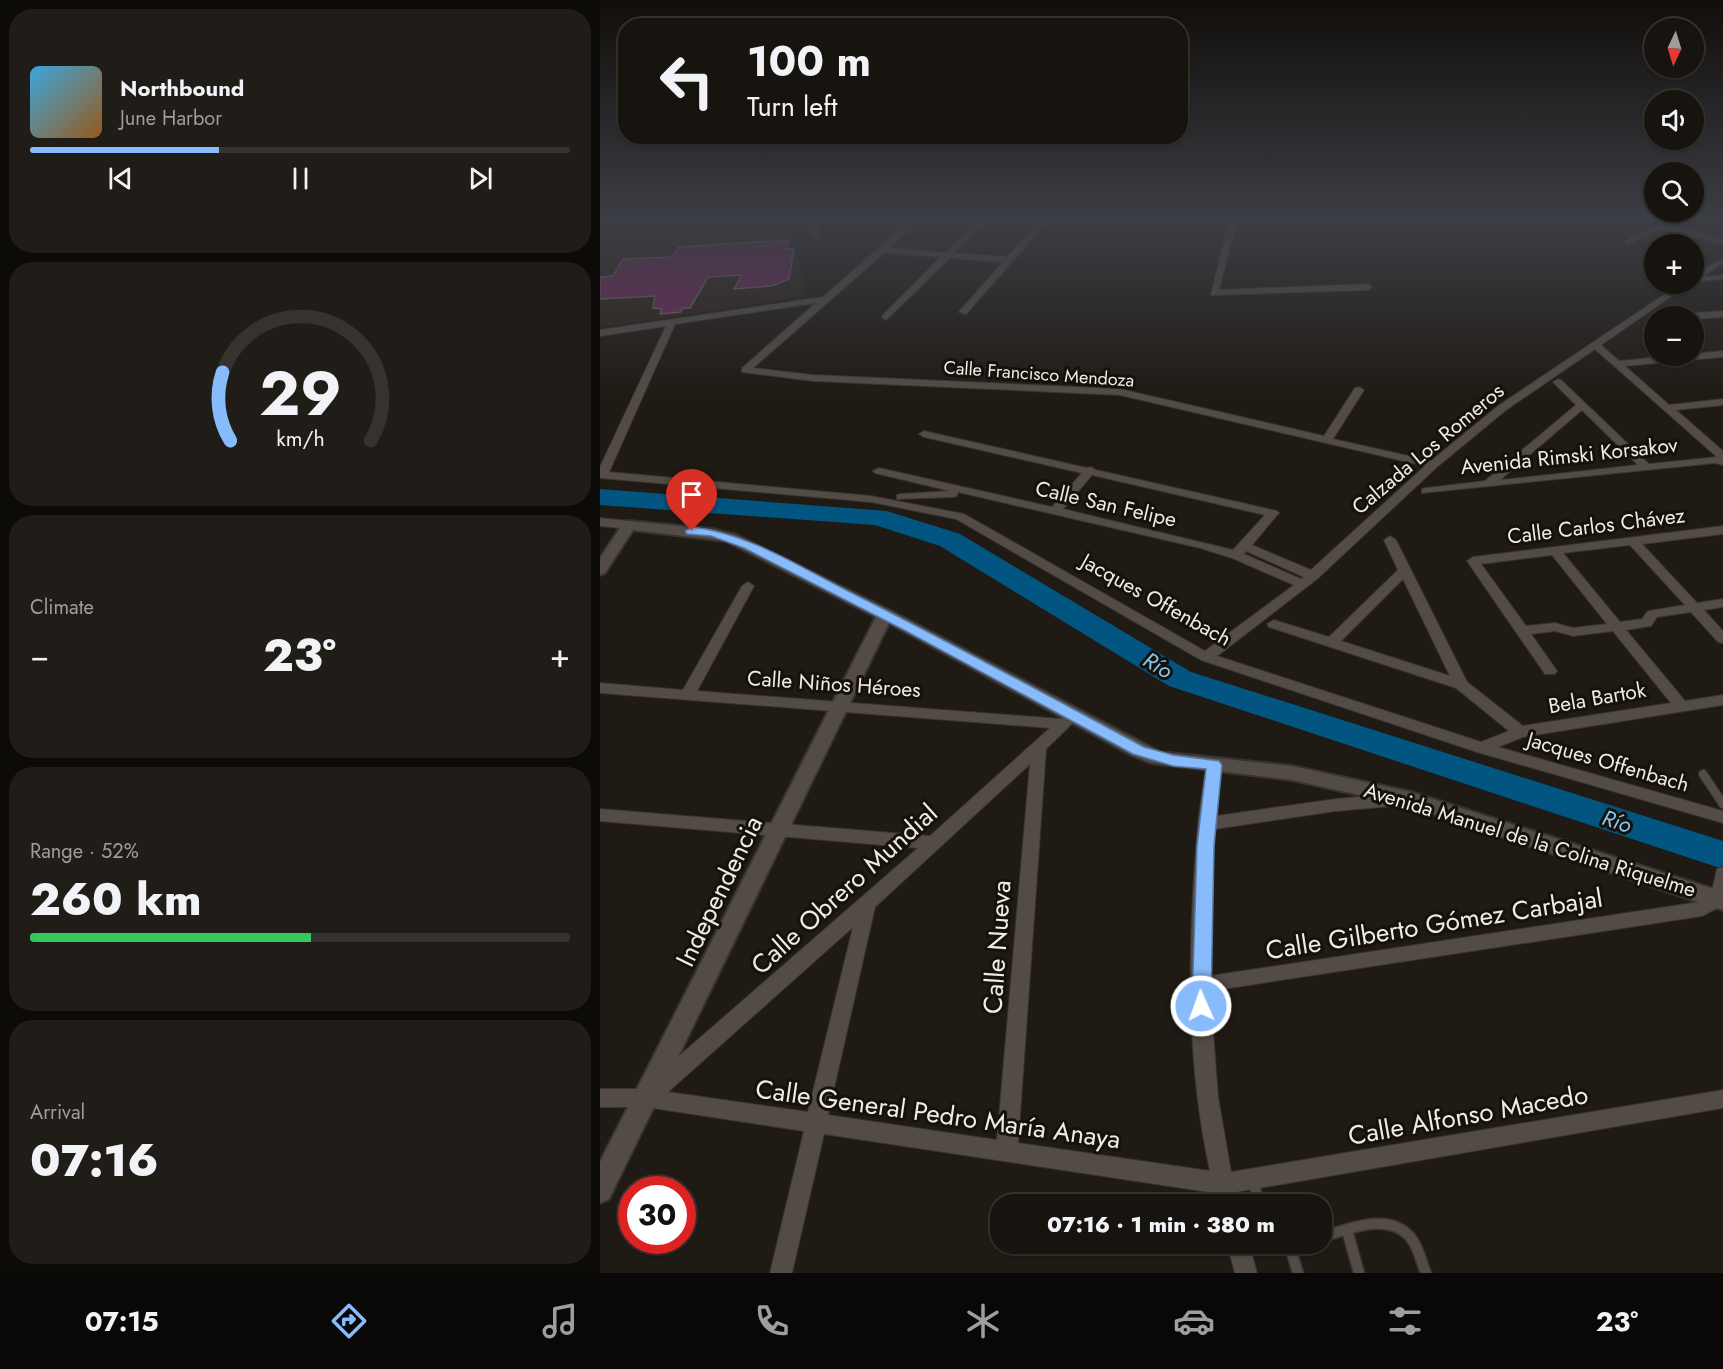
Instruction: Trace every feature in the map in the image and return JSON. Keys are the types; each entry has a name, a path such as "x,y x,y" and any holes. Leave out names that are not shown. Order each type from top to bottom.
{"street":[{"path":"600,333 827,299 849,279"},
{"path":"886,317 924,279"},
{"path":"963,312 992,279"},
{"path":"1218,279 1214,293 1368,287"},
{"name":"Calzada Los Romeros","path":"1206,657 1308,580 1433,465 1502,408 1671,294"},
{"name":"Calle Francisco Mendoza","path":"827,299 745,370 813,378 1120,392 1433,465"},
{"path":"1704,315 1723,314"},
{"path":"1630,322 1644,321"},
{"path":"601,475 672,322"},
{"path":"1595,345 1721,458"},
{"path":"1617,364 1723,354"},
{"path":"1558,382 1646,467"},
{"path":"1328,440 1359,390"},
{"path":"1667,408 1723,402"},
{"path":"1487,485 1582,405"},
{"path":"924,434 1091,470 1054,512"},
{"name":"Avenida Rimski Korsakov","path":"1426,491 1721,458"},
{"name":"Calle San Felipe","path":"1091,470 1273,513 1240,550"},
{"path":"879,471 967,493"},
{"name":"Jacques Offenbach","path":"601,475 871,499 960,516 1206,657 1482,748 1723,817"},
{"path":"871,499 967,493"},
{"name":"Calle San Felipe","path":"967,493 1240,550 1308,580"},
{"name":"Avenida Manuel de la Colina Riquelme","path":"600,522 712,533 731,538 885,614 1069,720 1158,758 1292,773 1411,799 1722,890"},
{"path":"600,570 629,525"},
{"path":"1717,530 1723,543"},
{"name":"Calle Carlos Chávez","path":"1522,631 1473,561 1717,530"},
{"path":"1390,540 1461,685"},
{"path":"1634,542 1723,639"},
{"path":"1555,550 1681,706"},
{"path":"1332,642 1405,570"},
{"path":"688,694 748,586"},
{"path":"1550,671 1522,631 1556,627 1573,632 1646,623 1653,614 1723,603"},
{"name":"Independencia","path":"600,1191 885,614"},
{"path":"1274,624 1461,685 1520,732"},
{"name":"Calle Niños Héroes","path":"600,688 1069,720"},
{"name":"Bela Bartok","path":"1482,748 1520,732 1723,700"},
{"name":"Calle Obrero Mundial","path":"646,1098 867,904 1069,720"},
{"name":"Calle Nueva","path":"1007,1151 1039,746"},
{"path":"1214,765 1206,824 1200,985 1205,1070 1226,1194"},
{"path":"1206,824 1336,805 1411,799"},
{"path":"600,815 934,843"},
{"name":"Calle Gilberto Gómez Carbajal","path":"1200,985 1702,909 1722,890"},
{"path":"781,1273 867,904"},
{"name":"Calle General Pedro María Anaya","path":"600,1098 646,1098 1223,1184"},
{"name":"Calle Alfonso Macedo","path":"1223,1184 1723,1099"},
{"path":"1241,1254 1246,1273"}],"lane":[{"path":"1703,774 1723,804"},
{"path":"1253,1179 1256,1194"},
{"path":"1332,1234 1374,1223 1405,1230 1412,1239 1426,1273"},
{"path":"1347,1230 1359,1273"},
{"path":"1294,1254 1299,1273"}],"shaded area":[{"path":"600,279 803,279 803,297 600,328"}],"building":[{"path":"600,279 707,279 690,308 682,308 681,312 660,314 662,309 653,308 655,296 600,299"},
{"path":"739,279 788,279 772,286 734,289"}],"waterway":[{"name":"Río","path":"600,497 878,517 950,540 1180,679 1723,855"}],"route":[{"path":"692,531 731,538 840,591 1138,750 1158,758 1214,765 1206,824 1201,1006"}]}
